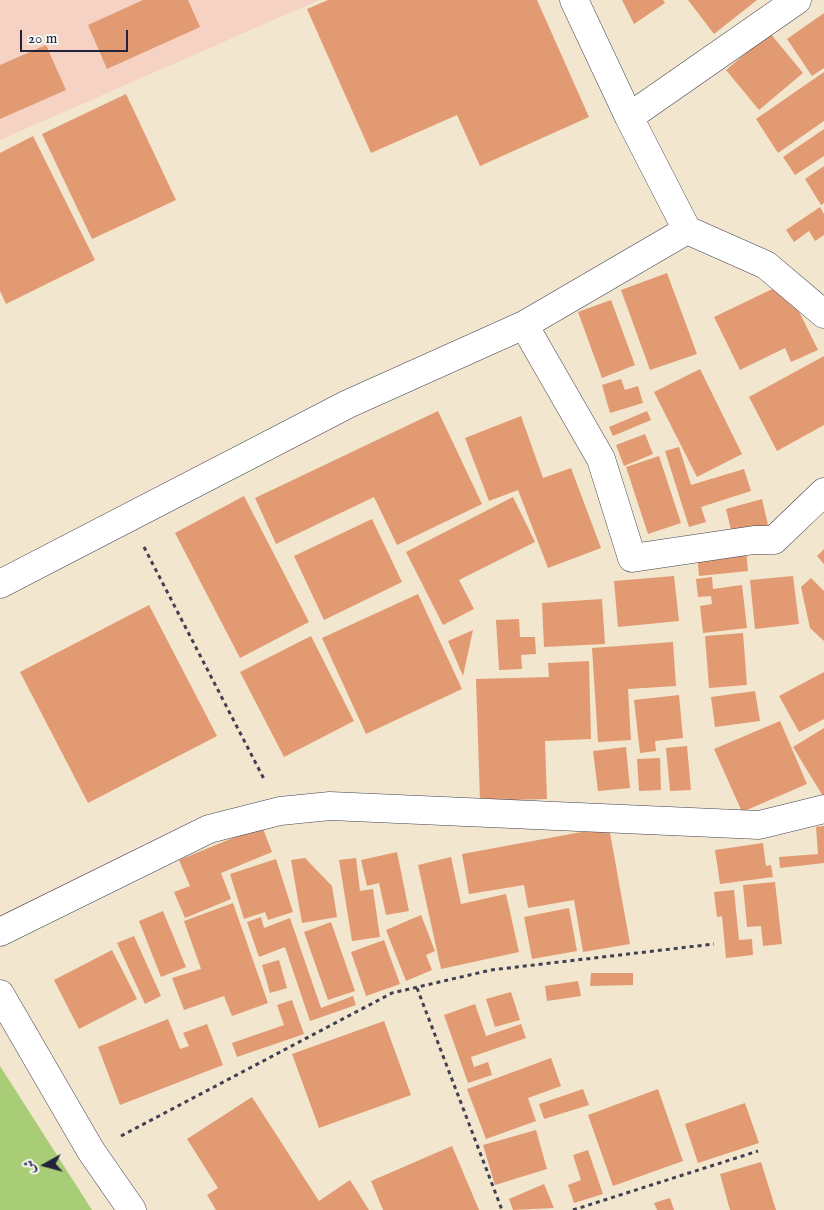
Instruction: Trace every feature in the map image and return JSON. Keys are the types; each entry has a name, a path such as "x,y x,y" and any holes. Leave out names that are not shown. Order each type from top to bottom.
{"street":[{"path":"574,0 629,117 688,230 766,264 824,314"},
{"path":"629,117 797,0"},
{"path":"0,584 128,516 348,404 524,325 688,230"},
{"path":"524,325 601,459 632,558 754,540 774,540 824,492"},
{"path":"0,932 209,829 280,811 330,806 759,825 824,809"},
{"path":"0,994 91,1151 132,1210"}],"path":[{"path":"128,516 280,811"},
{"path":"91,1151 392,993 491,970 714,944"},
{"path":"416,988 502,1210"},
{"path":"573,1210 758,1152"}],"shaded area":[{"path":"0,0 319,0 0,140"}],"green space":[{"path":"0,1066 92,1210 0,1210"}],"building":[{"path":"143,0 188,0 200,27 107,69 88,25"},
{"path":"328,0 537,0 589,117 480,166 457,115 371,153 307,9"},
{"path":"622,0 663,0 665,3 634,24"},
{"path":"688,0 757,0 714,34"},
{"path":"824,13 824,68 812,76 787,39"},
{"path":"770,33 803,73 759,110 726,70"},
{"path":"46,45 66,90 0,119 0,65"},
{"path":"824,72 824,121 778,153 756,119"},
{"path":"126,94 176,200 92,239 42,134"},
{"path":"824,129 824,156 795,175 783,157"},
{"path":"33,136 95,260 6,304 0,291 0,153"},
{"path":"824,166 824,203 821,205 805,179"},
{"path":"820,207 824,214 824,235 815,241 809,231 794,242 786,230"},
{"path":"667,273 697,354 650,370 621,290"},
{"path":"785,283 818,350 791,362 785,348 740,370 714,317"},
{"path":"611,300 635,365 602,378 578,312"},
{"path":"824,356 824,425 777,451 749,397"},
{"path":"700,369 742,454 697,477 654,392"},
{"path":"621,379 625,390 638,386 643,403 610,413 602,385"},
{"path":"438,411 482,504 397,545 374,497 276,544 255,498"},
{"path":"647,411 651,420 613,436 609,427"},
{"path":"521,416 543,478 571,468 601,548 548,568 518,490 489,501 465,438"},
{"path":"645,434 653,454 624,466 616,445"},
{"path":"679,447 691,485 744,469 751,491 701,507 706,522 689,527 665,451"},
{"path":"659,456 681,523 648,534 626,467"},
{"path":"244,496 309,622 240,658 175,533"},
{"path":"513,497 535,542 459,580 474,609 443,625 406,552"},
{"path":"762,499 768,525 732,534 726,509"},
{"path":"372,519 402,582 324,620 294,556"},
{"path":"824,549 824,564 817,556"},
{"path":"746,550 748,571 699,576 697,554"},
{"path":"674,576 679,621 618,627 614,581"},
{"path":"793,576 799,624 755,629 750,580"},
{"path":"712,577 713,589 742,585 747,628 703,633 700,606 712,604 711,596 698,597 696,579"},
{"path":"811,578 824,591 824,641 810,628 801,587"},
{"path":"418,594 462,689 366,734 322,638"},
{"path":"602,599 605,644 544,647 542,603"},
{"path":"149,605 217,736 88,803 20,672"},
{"path":"519,619 520,637 535,637 536,654 521,655 522,669 499,670 496,620"},
{"path":"473,630 463,676 448,641"},
{"path":"743,633 747,685 709,688 705,636"},
{"path":"311,636 354,721 284,757 240,672"},
{"path":"673,642 676,686 628,689 631,740 598,742 592,648"},
{"path":"589,661 591,739 545,741 547,799 480,801 476,679 549,677 548,663"},
{"path":"824,672 824,719 799,732 779,696"},
{"path":"755,691 760,721 715,727 711,697"},
{"path":"679,695 683,738 655,741 656,751 640,753 634,700"},
{"path":"780,721 807,784 742,812 714,749"},
{"path":"824,728 824,798 793,747"},
{"path":"687,746 691,790 670,791 666,748"},
{"path":"626,747 630,788 598,791 593,751"},
{"path":"660,758 661,790 639,791 637,759"},
{"path":"262,826 272,852 221,873 231,899 185,918 174,892 190,886 179,860"},
{"path":"824,826 824,863 780,868 779,857 818,854 816,827"},
{"path":"609,827 630,944 583,952 574,900 528,908 524,885 469,894 462,854"},
{"path":"763,843 766,866 771,865 773,877 720,884 715,850"},
{"path":"397,852 409,911 386,915 379,883 367,886 361,860"},
{"path":"451,857 461,904 506,894 519,952 441,969 418,865"},
{"path":"305,858 332,886 337,917 302,923 291,860"},
{"path":"356,858 360,891 373,889 380,937 352,941 339,860"},
{"path":"276,859 293,912 268,920 265,912 244,919 230,874"},
{"path":"775,882 782,944 763,946 761,926 747,927 743,885"},
{"path":"734,890 739,940 752,939 753,955 726,958 722,916 717,917 714,892"},
{"path":"233,903 268,1003 232,1016 224,996 184,1010 172,978 201,969 184,921"},
{"path":"569,908 577,951 532,959 524,917"},
{"path":"163,911 186,967 161,977 139,921"},
{"path":"421,915 435,951 426,955 432,970 406,981 386,930"},
{"path":"261,917 264,928 290,918 321,1008 353,996 356,1005 310,1021 285,947 259,957 247,922"},
{"path":"331,922 355,991 328,1000 304,932"},
{"path":"134,936 161,996 145,1004 117,943"},
{"path":"384,940 400,984 366,996 351,952"},
{"path":"112,950 137,999 79,1029 54,980"},
{"path":"279,960 287,988 270,993 262,965"},
{"path":"591,973 633,973 633,985 590,986"},
{"path":"578,981 581,996 547,1001 545,986"},
{"path":"511,992 520,1020 495,1027 486,999"},
{"path":"292,1000 304,1034 237,1057 232,1043 284,1025 277,1005"},
{"path":"475,1004 486,1036 521,1024 526,1038 471,1057 474,1067 488,1062 492,1075 468,1083 444,1015"},
{"path":"168,1019 180,1049 189,1046 183,1033 207,1024 223,1065 120,1105 98,1047"},
{"path":"384,1021 411,1095 319,1128 292,1054"},
{"path":"551,1058 561,1086 528,1098 536,1121 486,1139 467,1089"},
{"path":"583,1089 589,1105 544,1119 539,1104"},
{"path":"658,1089 683,1161 613,1186 588,1115"},
{"path":"252,1097 319,1201 350,1180 369,1210 216,1210 207,1195 218,1188 187,1139"},
{"path":"745,1103 759,1143 698,1163 685,1124"},
{"path":"536,1130 547,1169 495,1185 483,1145"},
{"path":"452,1146 479,1210 383,1210 371,1181"},
{"path":"588,1150 603,1194 574,1203 568,1185 581,1180 573,1155"},
{"path":"761,1162 776,1210 730,1210 720,1174"},
{"path":"544,1184 554,1208 513,1210 509,1199"},
{"path":"670,1198 674,1210 657,1210 654,1203"}]}
